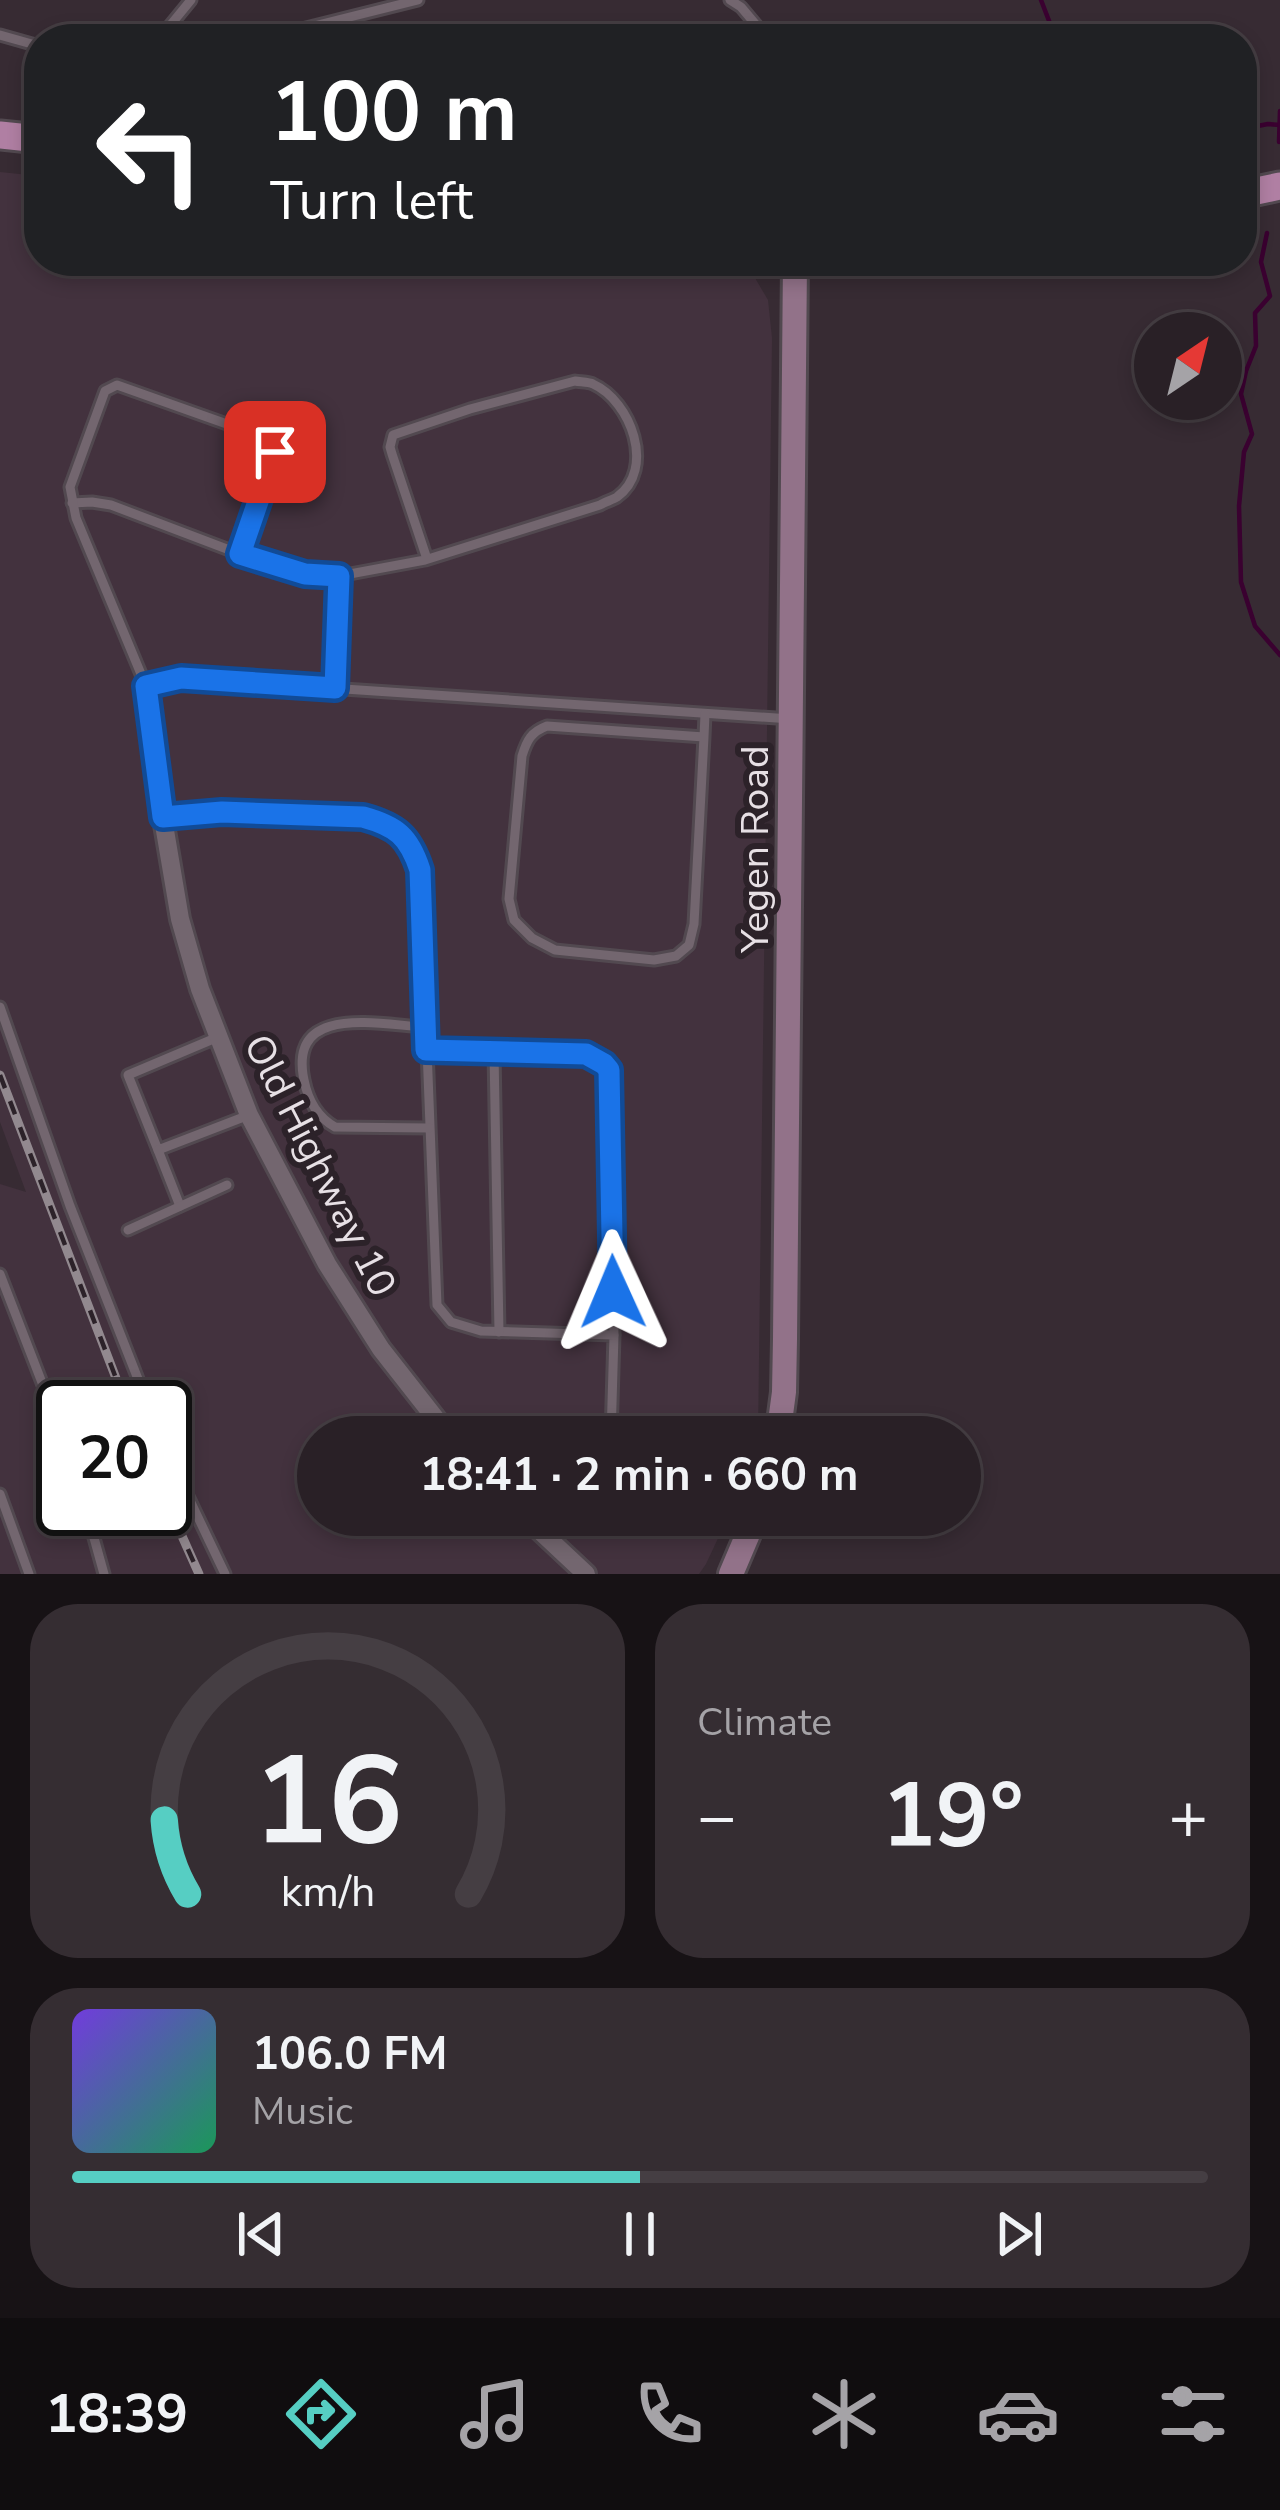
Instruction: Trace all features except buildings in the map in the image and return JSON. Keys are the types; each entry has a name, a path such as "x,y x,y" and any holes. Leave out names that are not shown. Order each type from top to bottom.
{"street":[{"name":"Yegen Road","path":"781,1416 795,276"},
{"name":"Old Highway 10","path":"146,686 180,919 218,1037 249,1114 327,1264 381,1349 434,1416"},
{"path":"545,1536 586,1574"},
{"path":"731,1574 747,1536"}],"lane":[{"path":"171,24 191,0"},
{"path":"322,24 418,0"},
{"path":"730,0 755,24"},
{"path":"73,503 110,506 305,574 339,576 427,559 618,496 637,463 636,444 623,412 610,396 592,383 575,381 398,431 390,446 427,559"},
{"path":"240,554 274,444 262,435 117,385 101,395 70,487 76,518 146,686 181,678 790,719"},
{"path":"335,688 339,576"},
{"path":"704,737 547,726 534,730 522,756 509,898 514,920 532,938 555,950 654,960 676,956 689,945 694,924 704,737 705,713"},
{"path":"163,817 222,812 363,817 403,836 420,870 437,1305 463,1328 614,1335"},
{"path":"0,1007 138,1380"},
{"path":"425,1028 333,1023 316,1030 305,1047 302,1069 313,1107 326,1122 429,1129"},
{"path":"180,1206 128,1075 218,1037"},
{"path":"426,1050 586,1054 609,1070 612,1416"},
{"path":"494,1052 499,1332"},
{"path":"158,1150 249,1114"},
{"path":"128,1230 227,1185"},
{"path":"0,1274 41,1380"},
{"path":"0,1495 29,1574"},
{"path":"192,1505 225,1574"},
{"path":"93,1536 104,1574"}],"shaded area":[{"path":"0,172 24,174 24,276 754,276 768,300 772,338 758,1416 297,1416 297,1536 719,1536 699,1574 0,1574 0,1184 26,1192 0,1122"}],"waterway":[{"path":"1041,0 1050,24"},
{"path":"1279,142 1280,111"},
{"path":"1257,126 1280,125"},
{"path":"1267,233 1261,262 1270,296 1255,313 1256,346 1241,394 1252,434 1244,452 1239,506 1241,582 1255,626 1280,655"}],"railway":[{"path":"0,1075 117,1380"},
{"path":"182,1536 199,1574"}],"route":[{"path":"275,452 240,554 305,574 339,576 335,688 181,678 146,686 163,817 222,812 363,817 403,836 420,870 426,1050 586,1054 609,1070 613,1292"}]}
